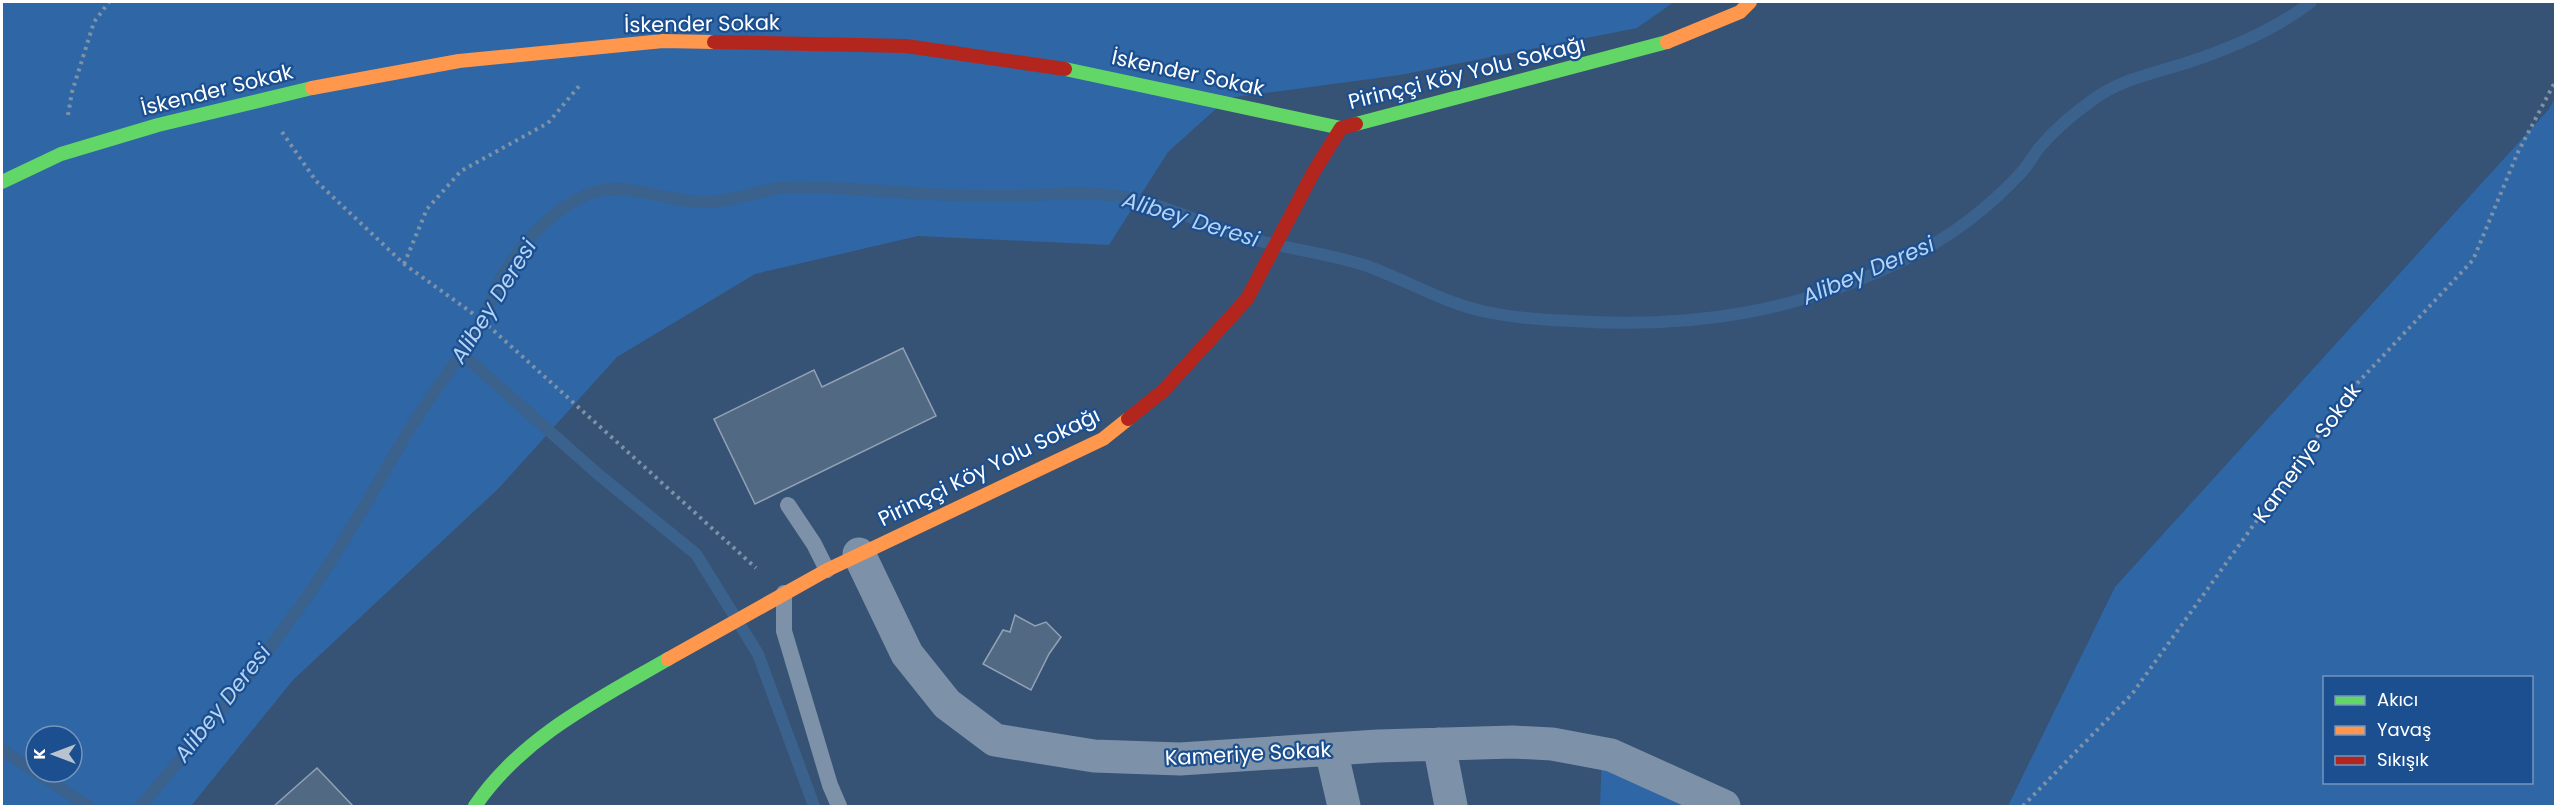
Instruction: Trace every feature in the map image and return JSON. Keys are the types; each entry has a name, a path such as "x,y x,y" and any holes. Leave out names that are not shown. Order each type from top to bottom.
{"main road":[{"name":"Pirinççi Köy Yolu Sokağı","path":"475,807 490,784 533,741 578,710 784,592 1103,439 1163,391 1247,299 1313,173 1341,128 1656,47 1740,12 1750,2"},
{"name":"İskender Sokak","path":"2,182 61,154 158,125 336,82 459,61 663,41 906,46 1067,69 1341,128"}],"street":[{"name":"Kameriye Sokak","path":"860,554 907,654 947,704 995,740 1094,756 1169,758 1439,744 1552,744 1611,755 1724,807"},
{"path":"1439,744 1451,807"},
{"path":"1331,750 1344,807"}],"lane":[{"path":"788,505 814,544 827,570"},
{"path":"784,592 784,631 830,785 839,807"}],"path":[{"path":"61,154 72,92 94,22 109,2"},
{"path":"404,264 427,209 461,171 548,123 613,46"},
{"name":"Kameriye Sokak","path":"2023,807 2132,694 2350,391 2473,260 2518,152 2556,80"},
{"path":"261,100 316,182 404,264 482,320 784,592"}],"shaded area":[{"path":"2,2 1674,2 1637,28 1400,75 1228,98 1168,152 1109,245 918,236 755,274 617,357 499,488 293,680 191,806 2,806"},
{"path":"2555,98 2555,806 2008,806 2115,587 2549,109"},
{"path":"1602,754 1733,806 1600,806"}],"building":[{"path":"903,348 936,416 755,504 714,419 814,370 822,387"},
{"path":"1015,615 1035,626 1046,622 1061,637 1049,654 1031,690 983,664 1003,630 1010,632"},
{"path":"317,768 353,806 274,806"}],"waterway":[{"name":"Alibey Deresi","path":"141,806 252,670 315,585 408,432 481,323 510,263 538,229 561,209 586,195 615,189 704,202 725,200 785,187 985,196 1072,193 1112,195 1151,203 1255,240 1367,266 1453,302 1493,313 1538,319 1616,323 1703,319 1786,304 1827,292 1908,258 1939,241 1981,211 2025,169 2039,148 2058,128 2105,92 2138,77 2219,52 2267,30 2311,2"},
{"path":"461,353 599,475 696,554 758,654 814,806"},
{"path":"2,750 24,764"},
{"path":"54,784 88,806"}],"traffic: fast":[{"path":"1356,124 1667,42"},
{"path":"1065,69 1341,128"},
{"path":"2,182 61,154 158,125 312,88"},
{"path":"475,806 494,782 538,740 588,705 668,659"}],"traffic: slow":[{"path":"1667,42 1740,12 1750,2"},
{"path":"312,88 459,61 663,41 714,42"},
{"path":"668,659 827,570 1103,439 1128,419"}],"traffic: jam":[{"path":"714,42 906,46 1065,69"},
{"path":"1128,419 1163,391 1247,299 1313,173 1341,128 1356,124"}]}
